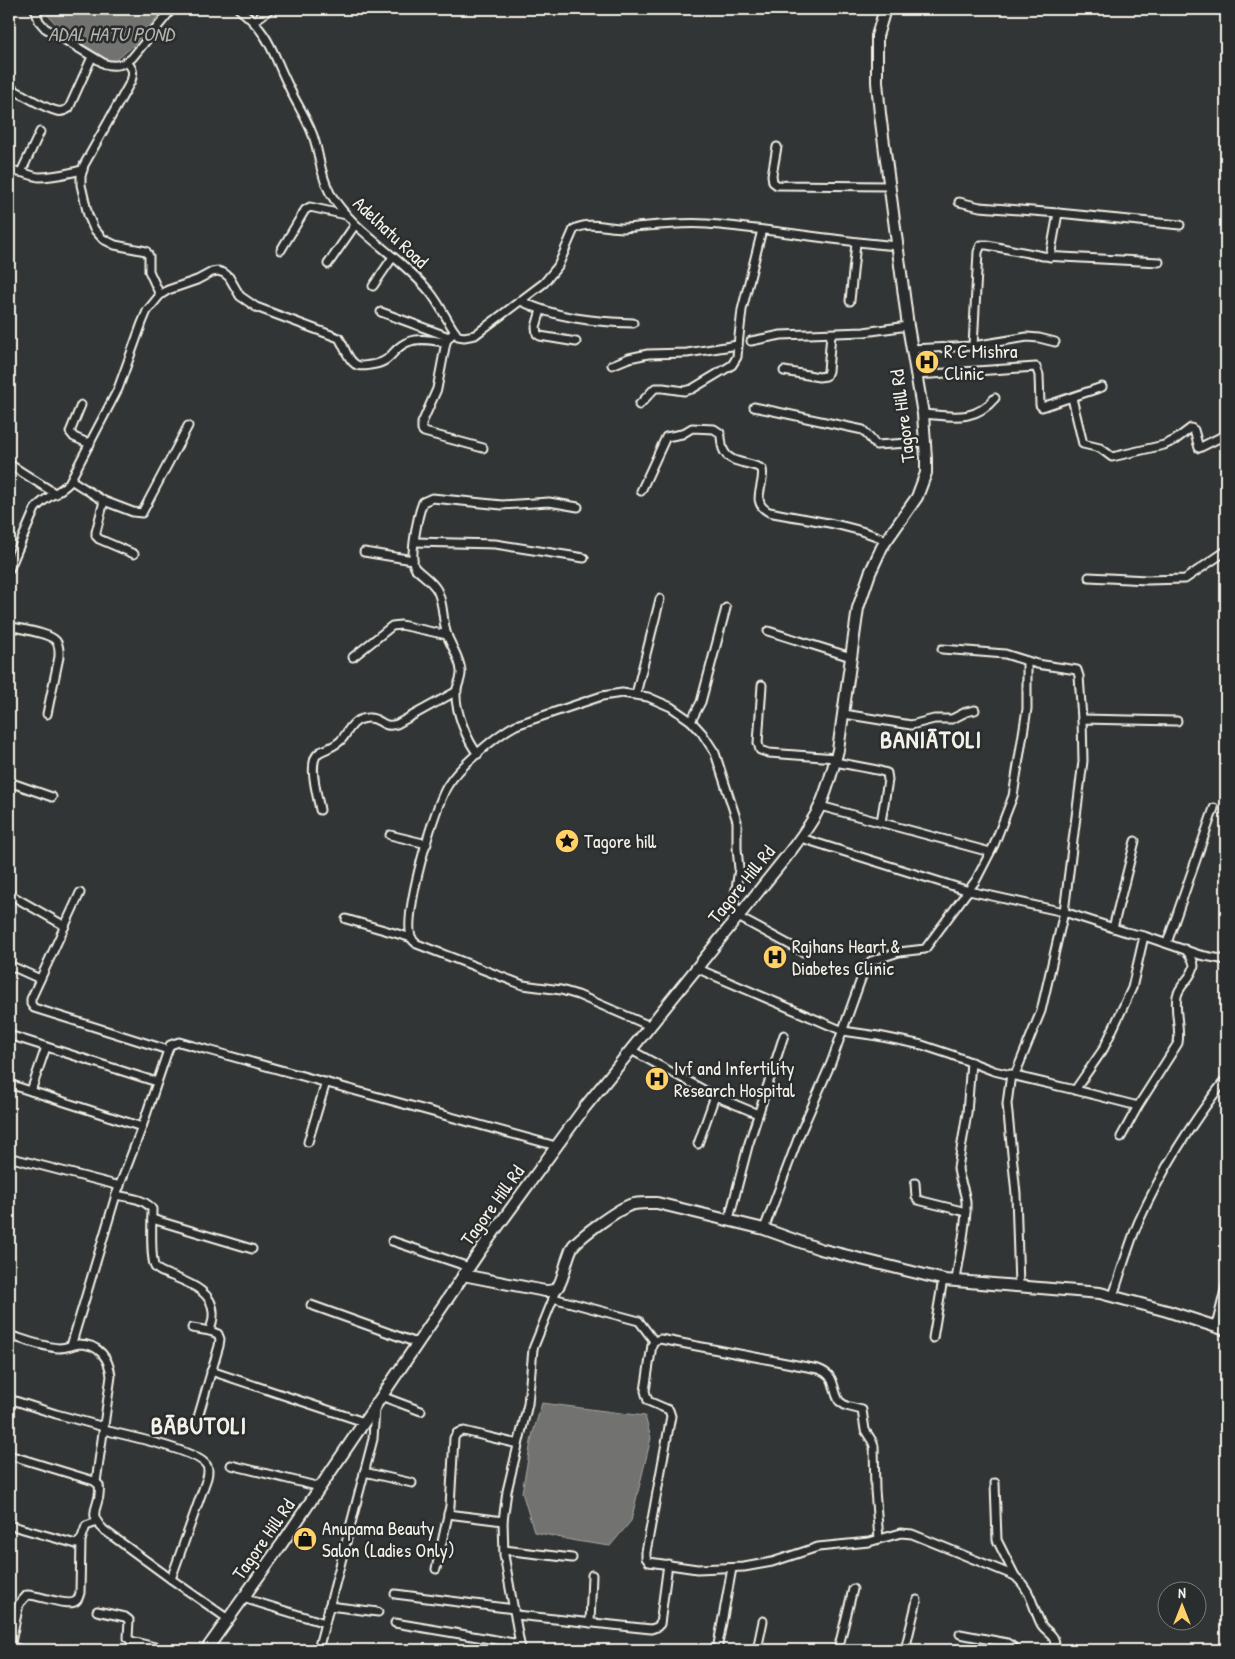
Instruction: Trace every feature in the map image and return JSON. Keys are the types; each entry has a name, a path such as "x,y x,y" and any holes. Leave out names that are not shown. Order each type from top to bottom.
{"main road":[{"name":"Tagore Hill Rd","path":"206,1650 320,1487 466,1271 556,1146 585,1107 801,838 820,806 835,760 844,714 858,608 864,589 886,540 916,497 926,473 923,414 911,349 898,246 888,186 877,82 877,36 885,9"},
{"path":"466,1271 555,1293 571,1248 575,1243 630,1205 657,1203 729,1219 820,1249 943,1279 1076,1290 1113,1296 1167,1310 1226,1330"}],"street":[{"path":"35,9 39,22 45,28 92,57 110,65 119,65 132,58 172,9"},
{"name":"Adelhatu Road","path":"239,9 254,21 273,49 288,86 305,116 315,140 326,184 331,194 355,225 430,292 450,337"},
{"path":"254,21 270,9"},
{"path":"9,87 50,109 59,112 64,111 69,108 92,57"},
{"path":"127,62 133,68 131,81 83,170 81,186 88,215 94,228 103,239 115,245 146,251 149,256 149,271 160,295"},
{"path":"21,172 40,132"},
{"path":"777,147 772,175 773,182 777,185 888,186"},
{"path":"9,192 12,172 42,177 83,170"},
{"path":"959,202 980,207 1180,225"},
{"path":"281,250 305,210 310,206 346,215"},
{"path":"1050,257 1058,213"},
{"path":"9,570 36,509 41,502 63,489 71,480 118,389 147,311 160,295 168,290 198,280 212,272 224,273 229,277 235,289 256,307 339,338 355,364 362,366 383,363 402,344 410,341 475,335 521,301 553,274 574,229 584,225 621,228 678,223 706,224 856,243 898,246"},
{"path":"328,264 355,225"},
{"path":"640,405 655,388 688,391 732,365 737,357 742,310 762,230"},
{"path":"850,301 856,243"},
{"path":"973,346 974,299 980,246 987,245 1050,257 1159,262"},
{"path":"374,286 393,258"},
{"path":"521,301 541,310 595,321 633,323"},
{"path":"541,310 536,327 537,334 576,342"},
{"path":"380,312 450,337"},
{"path":"751,341 781,335 832,334 908,326"},
{"path":"784,371 826,376 832,334"},
{"path":"450,337 437,389 422,422 422,430 484,448"},
{"path":"911,349 973,346 1026,337 1055,342"},
{"path":"612,365 648,354 687,354 738,345"},
{"path":"916,375 1036,367 1039,375 1040,406 1072,398 1102,387"},
{"path":"923,414 968,416 988,406 995,398"},
{"path":"1072,398 1083,444 1100,448 1112,457 1164,445 1175,440 1191,428 1199,448 1221,437 1226,438"},
{"path":"81,405 70,432 74,437 90,444"},
{"path":"754,407 863,430 872,442 878,446 925,442"},
{"path":"71,480 104,501 133,512 142,513 188,426"},
{"path":"641,491 666,437 682,434 692,428 714,429 720,433 724,452 728,456 762,469 764,475 759,498 759,504 762,509 866,532 886,540"},
{"path":"9,464 56,494"},
{"path":"478,754 469,742 457,703 461,670 460,663 447,635 440,596 437,588 415,568 413,560 422,502 432,498 502,505 549,502 578,507"},
{"path":"104,501 96,536 99,540 134,554"},
{"path":"415,542 495,544 584,558"},
{"path":"1089,577 1147,580 1185,579 1226,551"},
{"path":"364,552 413,560"},
{"path":"636,694 660,599"},
{"path":"691,721 701,702 726,608"},
{"path":"352,657 392,626 401,625 447,635"},
{"path":"9,626 51,637 59,648 59,658 47,714"},
{"path":"768,631 851,658"},
{"path":"942,649 1005,654 1027,661 1078,671 1082,719 1083,769 1064,912 1041,1011 1008,1089 1007,1104 1016,1194 1019,1286"},
{"path":"764,1229 868,963 905,950 925,949 970,890 990,852 1010,807 1016,787 1027,709 1027,661"},
{"path":"762,685 758,743 760,750 769,753 835,760 887,774 888,780 881,822"},
{"path":"320,810 312,770 316,754 338,744 348,728 357,721 373,718 385,725 397,724 457,691"},
{"path":"650,1026 578,995 561,990 523,984 417,944 412,938 410,921 413,893 441,798 454,776 505,730 602,696 622,693 648,697 671,707 691,721 702,733 715,753 737,821 736,848 739,870 734,902 738,917 803,952"},
{"path":"844,714 911,724 934,719 952,719 975,710"},
{"path":"1082,719 1177,721"},
{"path":"9,782 52,797"},
{"path":"820,806 990,852"},
{"path":"1167,943 1214,808"},
{"path":"390,835 427,844"},
{"path":"801,838 970,890 1064,912 1211,958 1225,958"},
{"path":"1113,928 1135,841"},
{"path":"80,893 31,999 31,1004 34,1008 168,1050"},
{"path":"9,894 65,926"},
{"path":"346,920 412,938"},
{"path":"1075,1090 1104,1048 1132,988 1144,936"},
{"path":"1121,1137 1138,1106 1178,1043 1177,996 1194,966 1193,960 1184,949"},
{"path":"9,965 40,980"},
{"path":"696,968 843,1030 922,1045 994,1071 1013,1074 1138,1106"},
{"path":"9,1035 157,1082"},
{"path":"729,1219 742,1165 784,1035"},
{"path":"71,1346 116,1195 170,1045 179,1042 187,1043 556,1146"},
{"path":"31,1091 46,1047"},
{"path":"631,1050 715,1096 758,1114"},
{"path":"956,1281 966,1212 965,1195 958,1168 967,1113 971,1062"},
{"path":"1113,1296 1131,1242 1147,1204 1180,1144 1204,1107 1226,1080"},
{"path":"308,1142 326,1082"},
{"path":"9,1084 142,1127"},
{"path":"698,1144 715,1096"},
{"path":"16,1159 120,1186"},
{"path":"914,1183 918,1200 966,1212"},
{"path":"116,1195 148,1203 152,1209 152,1259 155,1267 162,1272 191,1284 209,1298 213,1308 210,1331"},
{"path":"152,1219 252,1249"},
{"path":"392,1241 466,1271"},
{"path":"932,1338 943,1279"},
{"path":"1216,1326 1226,1286"},
{"path":"395,1623 520,1647 504,1550 503,1521 507,1491 528,1404 533,1349 555,1293 639,1321 654,1341"},
{"path":"310,1305 417,1343"},
{"path":"192,1328 218,1334 220,1339 196,1424"},
{"path":"9,1335 52,1347 64,1348 88,1345 105,1356 110,1365 111,1376 96,1482"},
{"path":"879,1539 873,1443 865,1430 862,1410 846,1406 839,1401 833,1382 828,1374 818,1369 660,1339 654,1341 645,1391 646,1398 648,1401 669,1410 671,1424 646,1558 649,1562 697,1569 732,1568 772,1562 818,1547 868,1542 879,1539 901,1533 912,1534 1015,1576"},
{"path":"211,1371 364,1422"},
{"path":"381,1396 421,1411"},
{"path":"9,1399 186,1452 206,1465 208,1470 207,1478 170,1579"},
{"path":"318,1650 373,1439 375,1406"},
{"path":"436,1570 448,1514 454,1438 457,1433 464,1431 518,1444"},
{"path":"9,1455 96,1482 99,1485 100,1492 94,1512 96,1522 170,1579 228,1619"},
{"path":"231,1465 320,1487"},
{"path":"364,1472 412,1484"},
{"path":"995,1483 997,1540 1015,1576 1031,1596 1044,1629 1054,1637 1052,1650"},
{"path":"448,1514 503,1521"},
{"path":"22,1650 9,1646 19,1604 27,1595 34,1594 65,1603 72,1603 77,1600 80,1593 82,1540 86,1526 96,1522"},
{"path":"9,1525 71,1543 76,1544 82,1540"},
{"path":"504,1550 572,1558"},
{"path":"395,1594 590,1623 651,1629 660,1624 668,1564"},
{"path":"717,1650 732,1568"},
{"path":"590,1623 592,1575"},
{"path":"838,1650 852,1589"},
{"path":"243,1598 325,1623"},
{"path":"904,1650 917,1600"},
{"path":"329,1606 378,1612"},
{"path":"97,1611 129,1620 128,1638 131,1640 167,1650"},
{"path":"757,1650 763,1621"},
{"path":"960,1634 1007,1643 1014,1650"}],"water":[{"name":"ADAL HATU POND","path":"45,9 164,9 133,46 113,63 62,31 45,12"},
{"path":"542,1403 645,1416 651,1438 631,1521 610,1546 534,1532 522,1492 532,1436"}],"place":[{"name":"R C Mishra Clinic","path":"927,362"},
{"name":"Tagore hill","path":"567,841"},
{"name":"Rajhans Heart & Diabetes Clinic","path":"775,957"},
{"name":"Ivf and Infertility Research Hospital","path":"657,1079"},
{"name":"Anupama Beauty Salon (Ladies Only)","path":"305,1539"}],"district":[{"name":"BANIĀTOLI","path":"931,739"},
{"name":"BĀBUTOLI","path":"199,1425"}]}
